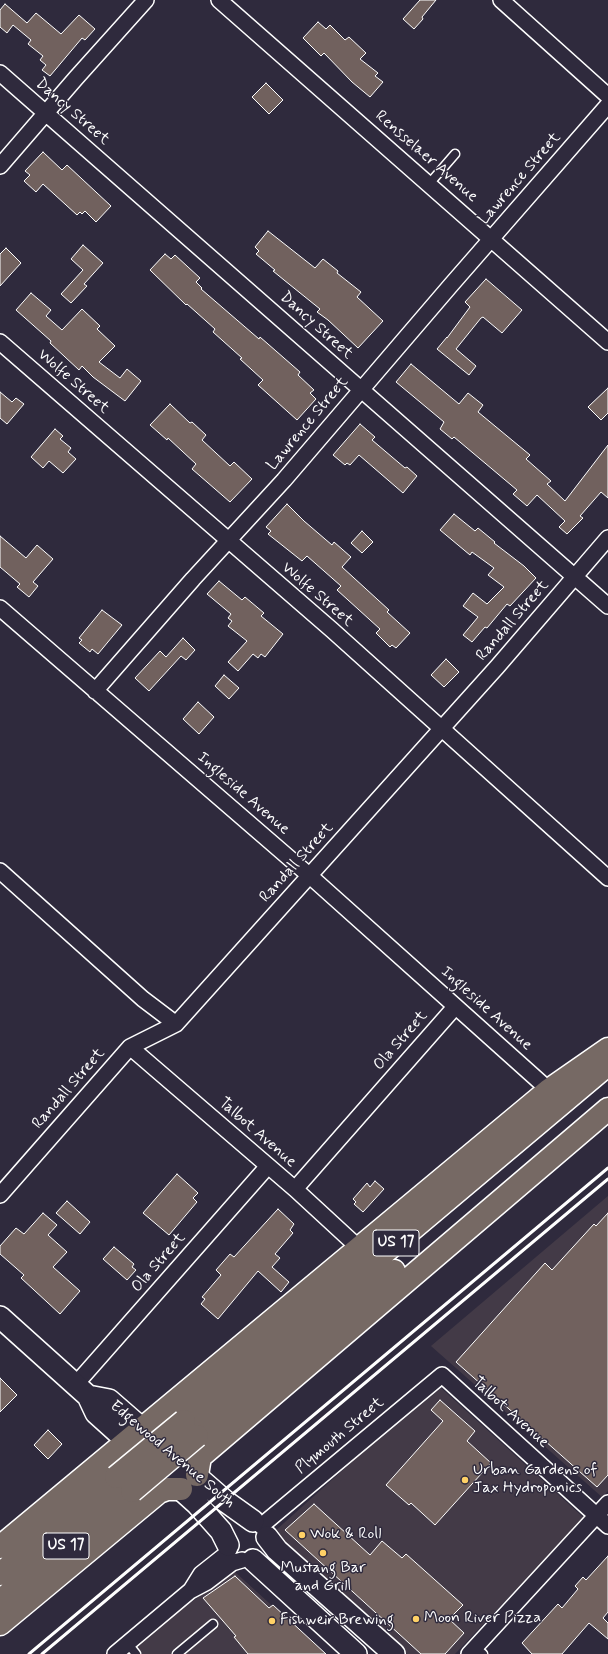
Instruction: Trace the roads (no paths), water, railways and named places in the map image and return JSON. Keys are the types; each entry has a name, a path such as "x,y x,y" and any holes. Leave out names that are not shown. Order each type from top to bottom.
{"highway":[{"path":"0,1548 549,1090 608,1049"},
{"name":"US 17","path":"0,1601 124,1484 608,1064"},
{"name":"US 17","path":"190,1428 498,1183 608,1098"},
{"path":"0,1624 159,1492 167,1488 189,1482 200,1457 608,1108"},
{"name":"US 17","path":"0,1574 124,1484"}],"main road":[{"path":"0,1317 82,1390"},
{"name":"Edgewood Avenue South","path":"82,1390 109,1400 135,1435 189,1482 225,1501 260,1528 277,1550 394,1654"},
{"name":"Edgewood Avenue South","path":"189,1482 221,1531 238,1553 356,1654"},
{"path":"243,1523 260,1528 267,1543 263,1553 238,1553 229,1536 234,1530 243,1523"}],"street":[{"path":"0,166 146,0"},
{"name":"Rensselaer Avenue","path":"219,0 608,342"},
{"path":"502,0 608,96"},
{"name":"Dancy Street","path":"0,73 608,606"},
{"name":"Lawrence Street","path":"95,691 284,480 360,390 608,105"},
{"name":"Wolfe Street","path":"0,342 332,630 608,878"},
{"name":"Randall Street","path":"0,1195 130,1048 176,1024 442,729 608,538"},
{"name":"Ingleside Avenue","path":"0,608 310,876 549,1090"},
{"path":"0,871 143,999 176,1024"},
{"name":"Ola Street","path":"295,1190 455,1007"},
{"name":"Talbot Avenue","path":"130,1048 268,1166 359,1248"},
{"name":"Ola Street","path":"82,1390 268,1166"},
{"name":"Talbot Avenue","path":"442,1375 608,1526"},
{"name":"Plymouth Street","path":"260,1528 442,1375"},
{"path":"476,1652 608,1503"},
{"path":"115,1654 132,1649 190,1591 202,1574 225,1555 238,1553"}],"lane":[{"path":"429,184 455,154"},
{"path":"177,1654 213,1624"}],"railway":[{"path":"29,1654 608,1168"},
{"path":"42,1654 608,1179"}],"place":[{"name":"Urban Gardens of Jax Hydroponics","path":"465,1480"},
{"name":"Wok & Roll","path":"302,1535"},
{"name":"Mustang Bar and Grill","path":"323,1553"},
{"name":"Moon River Pizza","path":"416,1619"},
{"name":"Fishweir Brewing","path":"272,1621"}]}
